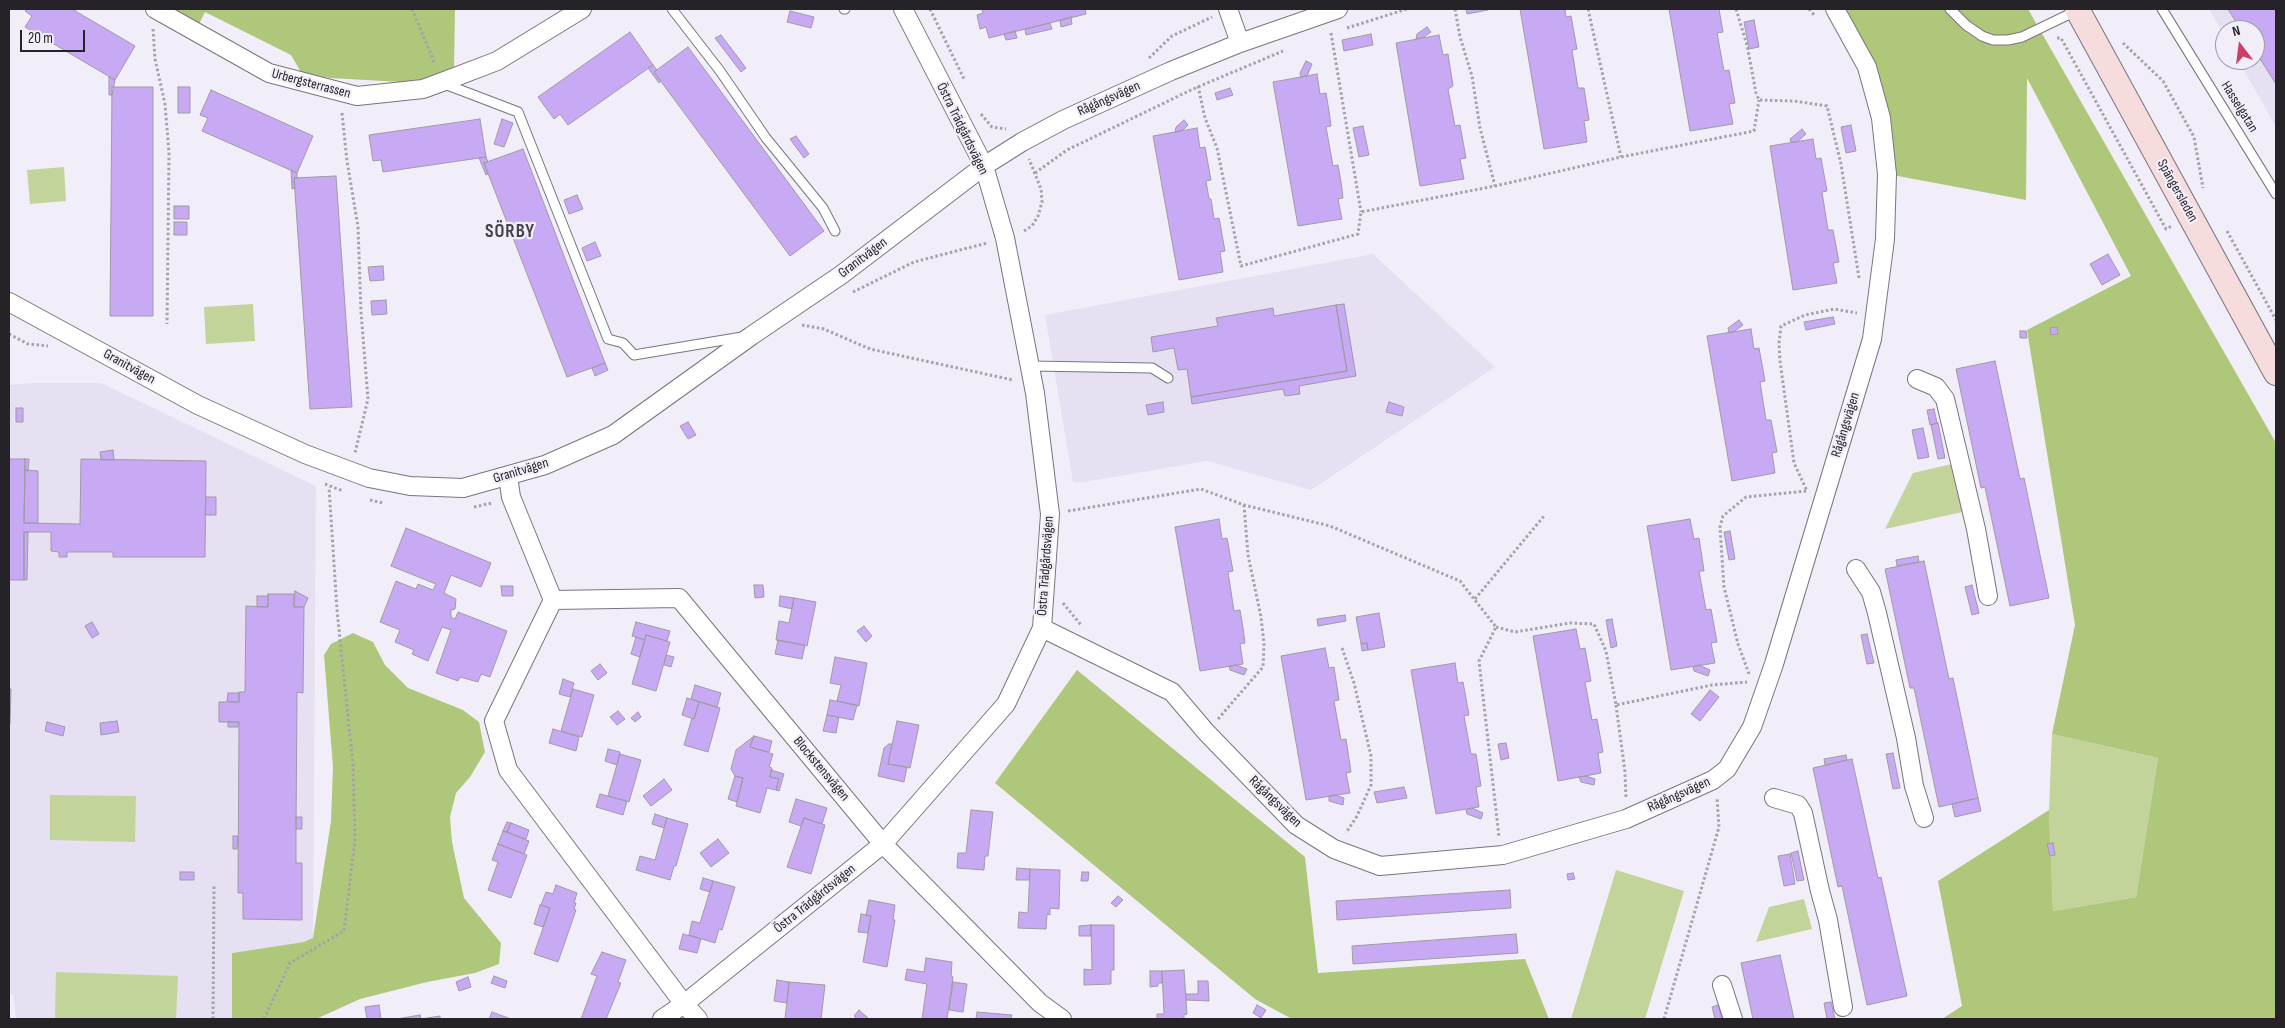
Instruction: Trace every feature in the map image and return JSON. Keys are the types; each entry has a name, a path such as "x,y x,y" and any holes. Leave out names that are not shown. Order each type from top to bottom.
{"main road":[{"name":"Spängersleden","path":"2077,9 2276,373"}],"street":[{"name":"Urbergsterrassen","path":"154,17 269,73 357,96 423,89 497,61 582,9"},
{"name":"Östra Trädgårdsvägen","path":"662,1019 684,1004 883,844 1006,704 1042,628 1050,514 1036,393 1004,238 984,166 903,9"},
{"path":"1228,9 1240,43"},
{"name":"Rågångsvägen","path":"984,166 1022,142 1081,112 1240,43 1338,9"},
{"name":"Rågångsvägen","path":"1042,628 1172,692 1206,732 1296,825 1334,849 1380,866 1503,855 1626,819 1713,780 1727,769 1752,726 1774,664 1872,339 1885,230 1887,174 1881,118 1867,67 1835,9"},
{"name":"Granitvägen","path":"9,302 198,404 305,454 369,478 410,486 463,488 545,465 613,435 751,336 841,275 984,166"},
{"path":"1917,379 1936,387 1945,399 1976,529 1988,596"},
{"path":"508,476 511,497 553,600 494,721 508,770 684,1004 698,1019"},
{"path":"1856,569 1870,592 1877,613 1906,738 1914,786 1924,818"},
{"name":"Blockstensvägen","path":"553,600 679,598 883,844 1040,1003 1062,1019"},
{"path":"1774,798 1798,805 1804,813 1814,865 1828,920 1843,1007"},
{"path":"1722,985 1733,1019"}],"lane":[{"path":"672,9 720,71 766,138 823,208 835,231"},
{"path":"1950,9 1966,25 1982,36 2001,40 2022,38 2077,9"},
{"name":"Hasselgatan","path":"2162,9 2276,194"},
{"path":"442,82 518,112 608,339 623,343 634,355 751,336"},
{"path":"1030,366 1152,368 1168,378"}],"path":[{"path":"412,9 442,82"},
{"path":"930,9 966,84"},
{"path":"1144,62 1172,36 1228,9"},
{"path":"1322,36 1407,9"},
{"path":"1455,9 1460,37 1472,76 1480,128 1495,186"},
{"path":"1588,9 1621,157"},
{"path":"1361,212 1495,186 1621,157 1754,131 1759,100 1747,45 1736,9"},
{"path":"154,17 155,59 165,104 169,153 167,324"},
{"path":"1198,86 1205,118 1217,148 1241,266 1358,234 1361,212 1331,33"},
{"path":"2052,39 2061,38 2166,229 2190,216"},
{"path":"2122,41 2163,82 2190,129 2194,137 2202,186 2205,193"},
{"path":"1035,173 1067,150 1198,86 1285,50"},
{"path":"341,92 346,161 358,227 361,312 368,399 350,471"},
{"path":"1759,100 1794,101 1826,106 1841,164 1861,287"},
{"path":"849,294 914,262 1004,238 1032,226 1038,216 1042,202 1041,189 1016,128 1000,129 992,127 978,109"},
{"path":"2226,230 2276,320"},
{"path":"1807,491 1794,463 1780,361 1779,343 1781,326 1805,315 1834,309 1865,314"},
{"path":"769,324 792,323 824,329 870,349 1009,378 1036,393"},
{"path":"9,334 28,344 57,347"},
{"path":"322,482 329,487 347,493"},
{"path":"1805,500 1810,482"},
{"path":"264,1019 290,963 344,931 355,839 354,765 337,610 329,487"},
{"path":"1050,514 1202,489 1244,505 1330,526 1460,581 1496,627 1515,632 1570,623 1594,624 1606,651 1616,705 1625,772 1626,819"},
{"path":"1752,681 1738,644 1724,587 1720,527 1723,516 1746,497 1807,491"},
{"path":"473,507 511,497"},
{"path":"365,498 393,504"},
{"path":"1217,720 1263,667 1264,644 1261,617 1248,555 1244,505"},
{"path":"1475,599 1544,516"},
{"path":"1061,601 1082,625 1090,629"},
{"path":"1496,627 1479,661 1503,855"},
{"path":"1334,849 1357,816 1371,785 1371,756 1354,683 1342,648"},
{"path":"1750,690 1755,672"},
{"path":"1616,705 1712,685 1752,681"},
{"path":"1210,713 1223,727"},
{"path":"1664,1019 1719,828 1717,793 1708,797"},
{"path":"213,1019 214,886"}],"shaded area":[{"path":"2209,9 2276,9 2276,127 2244,70 2265,70 2265,20 2215,20"},
{"path":"1373,254 1495,367 1311,490 1207,461 1084,482 1073,482 1045,315"},
{"path":"101,383 316,486 313,938 304,942 232,953 232,1019 16,1019 13,995 9,993 9,385"}],"green space":[{"path":"163,9 455,9 454,68 432,78 401,82 330,78 302,74 291,55 205,12 197,28"},
{"path":"1835,9 2028,9 2276,443 2276,1019 1942,1019 1962,1006 1938,881 2049,810 2053,911 2136,897 2158,758 2052,734 2075,625 2027,330 2131,276 2027,78 2026,200 1887,174 1881,118"},
{"path":"64,167 66,201 30,204 27,170"},
{"path":"253,304 255,341 206,344 204,307"},
{"path":"1956,463 1967,511 1885,529 1913,473"},
{"path":"353,633 373,642 385,665 408,688 463,710 479,722 485,752 470,777 456,793 450,817 452,842 464,898 501,943 499,964 475,973 427,982 360,999 316,1019 232,1019 232,953 304,942 313,938 331,821 333,767 324,655 331,644"},
{"path":"1077,670 1305,857 1318,973 1525,959 1549,1019 1292,1019 1255,999 995,783"},
{"path":"2052,734 2158,758 2136,897 2053,911 2049,810"},
{"path":"50,795 136,796 135,842 50,840"},
{"path":"1616,870 1684,891 1645,1019 1571,1019"},
{"path":"1804,899 1812,929 1756,942 1769,907"},
{"path":"56,972 178,976 176,1019 55,1019"}],"building":[{"path":"27,9 72,9 135,46 115,80 25,27 32,16 25,11"},
{"path":"982,9 1085,9 1086,14 989,38 986,27 980,29 977,15 983,13"},
{"path":"1466,9 1487,9 1488,10 1467,14"},
{"path":"1520,9 1565,9 1566,17 1571,16 1577,49 1572,50 1578,88 1584,88 1589,120 1584,121 1587,142 1544,149"},
{"path":"1669,9 1719,9 1723,32 1717,33 1724,71 1729,70 1735,103 1729,104 1733,124 1690,131"},
{"path":"2228,9 2276,9 2276,84 2265,67 2265,20 2235,20"},
{"path":"790,11 814,17 811,28 787,22"},
{"path":"1071,17 1072,24 1061,27 1060,20"},
{"path":"1754,20 1759,47 1749,49 1744,22"},
{"path":"1050,23 1052,29 1026,35 1025,29"},
{"path":"1427,27 1431,32 1424,37 1416,39 1417,34"},
{"path":"1015,31 1017,38 1006,40 1004,34"},
{"path":"630,32 653,65 568,125 560,114 554,119 538,97"},
{"path":"1371,34 1373,45 1344,51 1342,40"},
{"path":"721,35 746,68 741,72 715,38"},
{"path":"1439,35 1443,55 1448,54 1453,86 1448,89 1455,126 1460,125 1466,158 1460,159 1464,179 1420,186 1396,43"},
{"path":"688,47 824,231 790,256 654,72"},
{"path":"1306,61 1312,64 1307,76 1301,77 1300,73"},
{"path":"653,65 657,70 654,72 661,81 659,83 648,68"},
{"path":"1317,74 1320,94 1326,93 1331,126 1326,127 1333,166 1338,165 1341,182 1343,198 1338,199 1342,219 1298,226 1273,82"},
{"path":"109,77 115,80 112,95 109,95"},
{"path":"112,87 153,87 153,316 110,316"},
{"path":"178,87 190,87 190,113 178,113"},
{"path":"1230,88 1233,95 1217,100 1215,93"},
{"path":"211,90 313,136 297,173 202,131 208,118 200,115"},
{"path":"480,119 486,157 383,172 381,160 373,161 369,135"},
{"path":"502,119 513,123 504,147 494,144"},
{"path":"1184,120 1188,125 1182,131 1175,132 1176,127"},
{"path":"1851,125 1856,151 1846,153 1841,127"},
{"path":"1363,126 1369,155 1359,157 1353,128"},
{"path":"1197,128 1200,148 1205,147 1211,180 1206,181 1209,199 1211,199 1214,219 1219,218 1225,251 1220,252 1223,272 1179,280 1153,136"},
{"path":"1802,129 1806,134 1797,142 1791,142 1790,139"},
{"path":"796,136 809,154 804,158 790,139"},
{"path":"1813,139 1816,159 1821,158 1827,191 1822,192 1828,230 1833,230 1839,262 1833,263 1837,283 1793,290 1770,146"},
{"path":"523,149 605,363 567,377 484,163"},
{"path":"486,157 488,162 484,163 488,174 486,175 479,158"},
{"path":"291,170 297,173 297,178 294,178 295,188 292,189"},
{"path":"336,176 352,407 310,409 294,178"},
{"path":"577,195 583,209 569,214 564,200"},
{"path":"174,206 189,206 189,219 174,219"},
{"path":"174,222 187,222 187,235 174,235"},
{"path":"595,242 601,256 587,261 582,248"},
{"path":"2108,254 2120,275 2102,285 2090,264"},
{"path":"383,266 384,280 370,281 368,267"},
{"path":"386,300 387,314 372,315 371,301"},
{"path":"1344,304 1356,376 1299,386 1300,394 1285,396 1283,389 1192,404 1191,397 1347,371 1336,305"},
{"path":"1336,305 1347,371 1191,397 1187,369 1178,370 1174,348 1153,352 1151,337 1218,326 1216,318 1273,308 1274,316"},
{"path":"1833,317 1835,324 1806,330 1804,322"},
{"path":"1739,320 1743,325 1729,333 1728,328"},
{"path":"2057,327 2058,334 2051,335 2050,328"},
{"path":"1751,329 1754,349 1759,348 1765,381 1760,382 1766,420 1771,420 1777,452 1772,453 1775,473 1732,481 1707,336"},
{"path":"2020,331 2026,331 2027,338 2020,338"},
{"path":"1995,361 2020,479 2024,478 2049,598 2010,606 1985,487 1981,488 1956,369"},
{"path":"605,363 608,370 595,376 592,368"},
{"path":"1163,402 1164,412 1148,415 1146,405"},
{"path":"1389,402 1404,407 1402,416 1386,412"},
{"path":"16,408 23,408 23,422 16,422"},
{"path":"1934,409 1937,423 1930,425 1927,410"},
{"path":"688,422 696,435 688,439 680,426"},
{"path":"1938,423 1945,458 1938,459 1931,425"},
{"path":"1923,428 1929,457 1918,459 1912,430"},
{"path":"113,450 114,460 101,460 100,452"},
{"path":"9,459 25,459 24,523 80,524 81,459 206,461 205,557 113,557 113,552 67,552 67,557 59,557 59,552 51,551 51,532 24,532 24,580 9,580"},
{"path":"25,459 29,459 28,471 25,470"},
{"path":"25,470 38,471 38,523 24,523"},
{"path":"206,497 216,497 216,515 205,515"},
{"path":"1219,519 1222,539 1227,538 1233,571 1228,572 1234,611 1240,610 1243,628 1245,643 1240,644 1243,664 1200,671 1175,527"},
{"path":"1690,519 1694,539 1699,538 1704,571 1699,571 1706,610 1711,609 1717,642 1711,643 1715,663 1671,670 1647,526"},
{"path":"406,528 491,563 481,587 451,575 444,593 456,599 455,609 451,610 451,617 455,619 458,612 507,631 490,677 481,674 478,682 460,677 458,681 436,673 451,630 442,627 428,661 412,654 414,650 395,642 400,630 380,622 396,581 416,589 418,584 433,590 436,584 391,566"},
{"path":"1730,531 1735,559 1729,560 1724,532"},
{"path":"24,532 28,532 27,580 24,580"},
{"path":"1918,556 1919,562 1897,566 1896,560"},
{"path":"1924,561 1949,679 1953,678 1978,798 1939,807 1914,688 1910,688 1885,569"},
{"path":"754,585 763,585 764,597 755,598"},
{"path":"1972,585 1979,613 1972,615 1965,587"},
{"path":"501,586 513,586 513,596 502,596"},
{"path":"295,591 308,598 304,607 294,607"},
{"path":"268,594 294,594 294,607 304,607 303,693 297,692 296,829 296,863 302,863 302,920 243,919 243,893 238,893 239,722 219,722 219,702 239,702 239,692 245,692 246,606 268,607"},
{"path":"257,596 268,596 268,607 257,607"},
{"path":"780,596 794,598 792,609 779,606"},
{"path":"794,598 816,602 807,646 776,640 779,621 789,623"},
{"path":"1379,613 1385,647 1368,650 1367,643 1361,644 1356,617"},
{"path":"1345,615 1346,621 1318,626 1317,619"},
{"path":"1612,619 1617,646 1611,648 1606,620"},
{"path":"92,622 99,634 92,638 85,626"},
{"path":"636,622 670,631 667,641 646,635 645,640 632,636"},
{"path":"864,626 872,636 866,642 857,631"},
{"path":"1576,629 1580,649 1585,648 1591,681 1585,682 1592,720 1597,719 1603,752 1598,753 1601,773 1558,781 1533,636"},
{"path":"1867,634 1874,663 1867,664 1861,635"},
{"path":"646,635 670,642 656,691 632,684"},
{"path":"636,637 645,640 640,657 631,654"},
{"path":"778,640 805,645 802,659 775,654"},
{"path":"1367,643 1368,650 1362,651 1361,644"},
{"path":"1325,648 1329,668 1334,667 1339,700 1334,701 1341,740 1346,739 1351,772 1346,773 1350,793 1306,800 1281,656"},
{"path":"666,655 674,657 671,667 664,665"},
{"path":"835,657 867,663 859,706 837,701 841,685 830,683"},
{"path":"1455,663 1458,683 1463,682 1469,715 1464,716 1471,754 1476,754 1481,786 1476,787 1479,807 1436,814 1411,670"},
{"path":"600,664 607,673 598,680 591,671"},
{"path":"1236,665 1247,669 1244,675 1230,670 1229,666"},
{"path":"1699,665 1710,670 1708,676 1694,671 1693,667"},
{"path":"563,679 574,683 570,697 559,694"},
{"path":"695,685 721,693 717,707 691,699"},
{"path":"9,689 11,689 10,724 9,724"},
{"path":"573,689 594,695 582,737 561,731"},
{"path":"1710,690 1719,697 1700,721 1691,714"},
{"path":"228,693 239,693 239,702 227,701"},
{"path":"687,698 699,702 694,719 682,715"},
{"path":"830,700 857,705 853,720 827,715"},
{"path":"699,702 720,708 708,752 684,745"},
{"path":"618,711 625,719 617,725 610,717"},
{"path":"638,712 641,717 635,722 631,718"},
{"path":"827,715 839,717 836,733 823,731"},
{"path":"117,721 119,732 101,735 100,723"},
{"path":"897,721 919,725 910,768 888,764"},
{"path":"47,722 65,727 63,736 45,731"},
{"path":"228,722 239,722 238,727 228,727"},
{"path":"553,729 579,737 576,751 549,743"},
{"path":"754,736 750,747 773,754 769,767 772,768 770,777 779,779 776,790 767,788 760,813 736,806 743,778 735,776 731,769 736,750"},
{"path":"754,736 772,741 769,752 750,747"},
{"path":"1506,743 1509,758 1501,760 1498,744"},
{"path":"892,744 888,764 907,767 904,782 878,776 884,748"},
{"path":"608,749 620,752 617,765 605,761"},
{"path":"1893,753 1900,788 1893,789 1886,754"},
{"path":"620,754 641,760 629,802 608,796"},
{"path":"1846,755 1847,760 1825,765 1824,759"},
{"path":"1852,759 1878,878 1881,877 1907,996 1867,1005 1842,886 1838,887 1813,768"},
{"path":"771,770 784,774 779,791 776,790 779,779 770,777"},
{"path":"735,776 743,778 737,802 728,799"},
{"path":"1586,776 1595,779 1594,785 1581,782 1579,777"},
{"path":"664,779 672,790 651,806 643,796"},
{"path":"1404,787 1407,798 1377,803 1374,792"},
{"path":"600,794 627,801 623,815 596,807"},
{"path":"1335,795 1344,798 1343,805 1329,801 1329,796"},
{"path":"1978,798 1981,811 1955,817 1952,804"},
{"path":"796,799 827,808 822,824 804,818 801,826 789,822"},
{"path":"1472,808 1483,813 1481,819 1467,814 1466,810"},
{"path":"971,810 993,812 988,856 985,856 984,870 957,868 958,853 966,853"},
{"path":"655,814 667,818 664,828 652,824"},
{"path":"296,817 302,817 302,829 296,829"},
{"path":"667,818 688,824 670,880 636,870 640,856 655,860"},
{"path":"804,818 825,825 811,874 787,867"},
{"path":"507,822 511,823 507,832 503,831"},
{"path":"511,823 529,830 526,839 507,832"},
{"path":"503,831 529,841 524,854 498,844"},
{"path":"233,836 238,836 237,849 233,849"},
{"path":"718,839 729,853 711,867 700,853"},
{"path":"2053,843 2055,855 2050,856 2047,844"},
{"path":"498,844 527,855 511,898 488,890 498,862 492,860"},
{"path":"1798,851 1804,880 1797,881 1791,853"},
{"path":"1790,854 1795,884 1784,886 1778,856"},
{"path":"1017,868 1030,869 1029,880 1016,880"},
{"path":"1030,869 1060,870 1059,909 1050,908 1050,915 1047,914 1046,929 1018,928 1019,912 1028,913"},
{"path":"180,872 194,872 194,880 180,880"},
{"path":"1082,872 1089,872 1088,881 1081,881"},
{"path":"1573,873 1575,879 1568,880 1567,874"},
{"path":"703,878 713,881 710,892 700,889"},
{"path":"713,881 735,887 722,930 719,929 715,943 689,935 692,921 700,923"},
{"path":"556,885 577,893 574,903 576,903 574,909 576,910 558,962 534,954 550,908 541,905 546,892 553,894"},
{"path":"1510,890 1511,908 1337,920 1336,901"},
{"path":"1118,896 1123,900 1116,907 1111,903"},
{"path":"869,900 895,905 893,920 895,920 887,967 863,962 871,916 866,915"},
{"path":"540,905 550,908 543,927 534,924"},
{"path":"861,914 871,916 868,933 858,932"},
{"path":"1091,925 1114,925 1114,970 1111,970 1111,984 1084,985 1084,969 1092,970"},
{"path":"1091,925 1091,936 1079,936 1079,926"},
{"path":"683,934 701,939 697,953 679,949"},
{"path":"1516,934 1518,953 1353,964 1352,946"},
{"path":"602,952 626,960 618,982 621,983 606,1019 581,1019 597,976 591,974"},
{"path":"1780,955 1794,1019 1753,1019 1741,963"},
{"path":"926,958 952,962 951,976 953,977 947,1019 922,1019 927,984 905,980 907,969 924,972"},
{"path":"1184,970 1187,1014 1184,1015 1184,1019 1157,1019 1157,1014 1164,1014 1162,971"},
{"path":"1150,971 1162,971 1162,983 1158,983 1158,986 1150,987"},
{"path":"494,976 507,981 505,988 491,983"},
{"path":"468,977 471,987 459,991 456,982"},
{"path":"777,980 789,982 787,1003 774,1001"},
{"path":"1198,981 1208,981 1209,1001 1186,1000 1186,994 1198,994"},
{"path":"789,982 825,985 821,1019 785,1019"},
{"path":"953,982 967,984 963,1012 949,1010"},
{"path":"1831,1002 1835,1019 1827,1019 1824,1003"},
{"path":"379,1005 381,1019 367,1019 365,1007"},
{"path":"1257,1005 1266,1010 1261,1018 1253,1013"},
{"path":"1718,1005 1722,1019 1715,1019 1712,1007"},
{"path":"859,1010 868,1018 857,1019 854,1016"},
{"path":"492,1012 511,1019 489,1019"},
{"path":"977,1012 1012,1015 1011,1019 976,1019"},
{"path":"420,1015 421,1019 397,1019"},
{"path":"440,1016 440,1019 421,1019"}],"district":[{"name":"SÖRBY","path":"510,232"}]}
